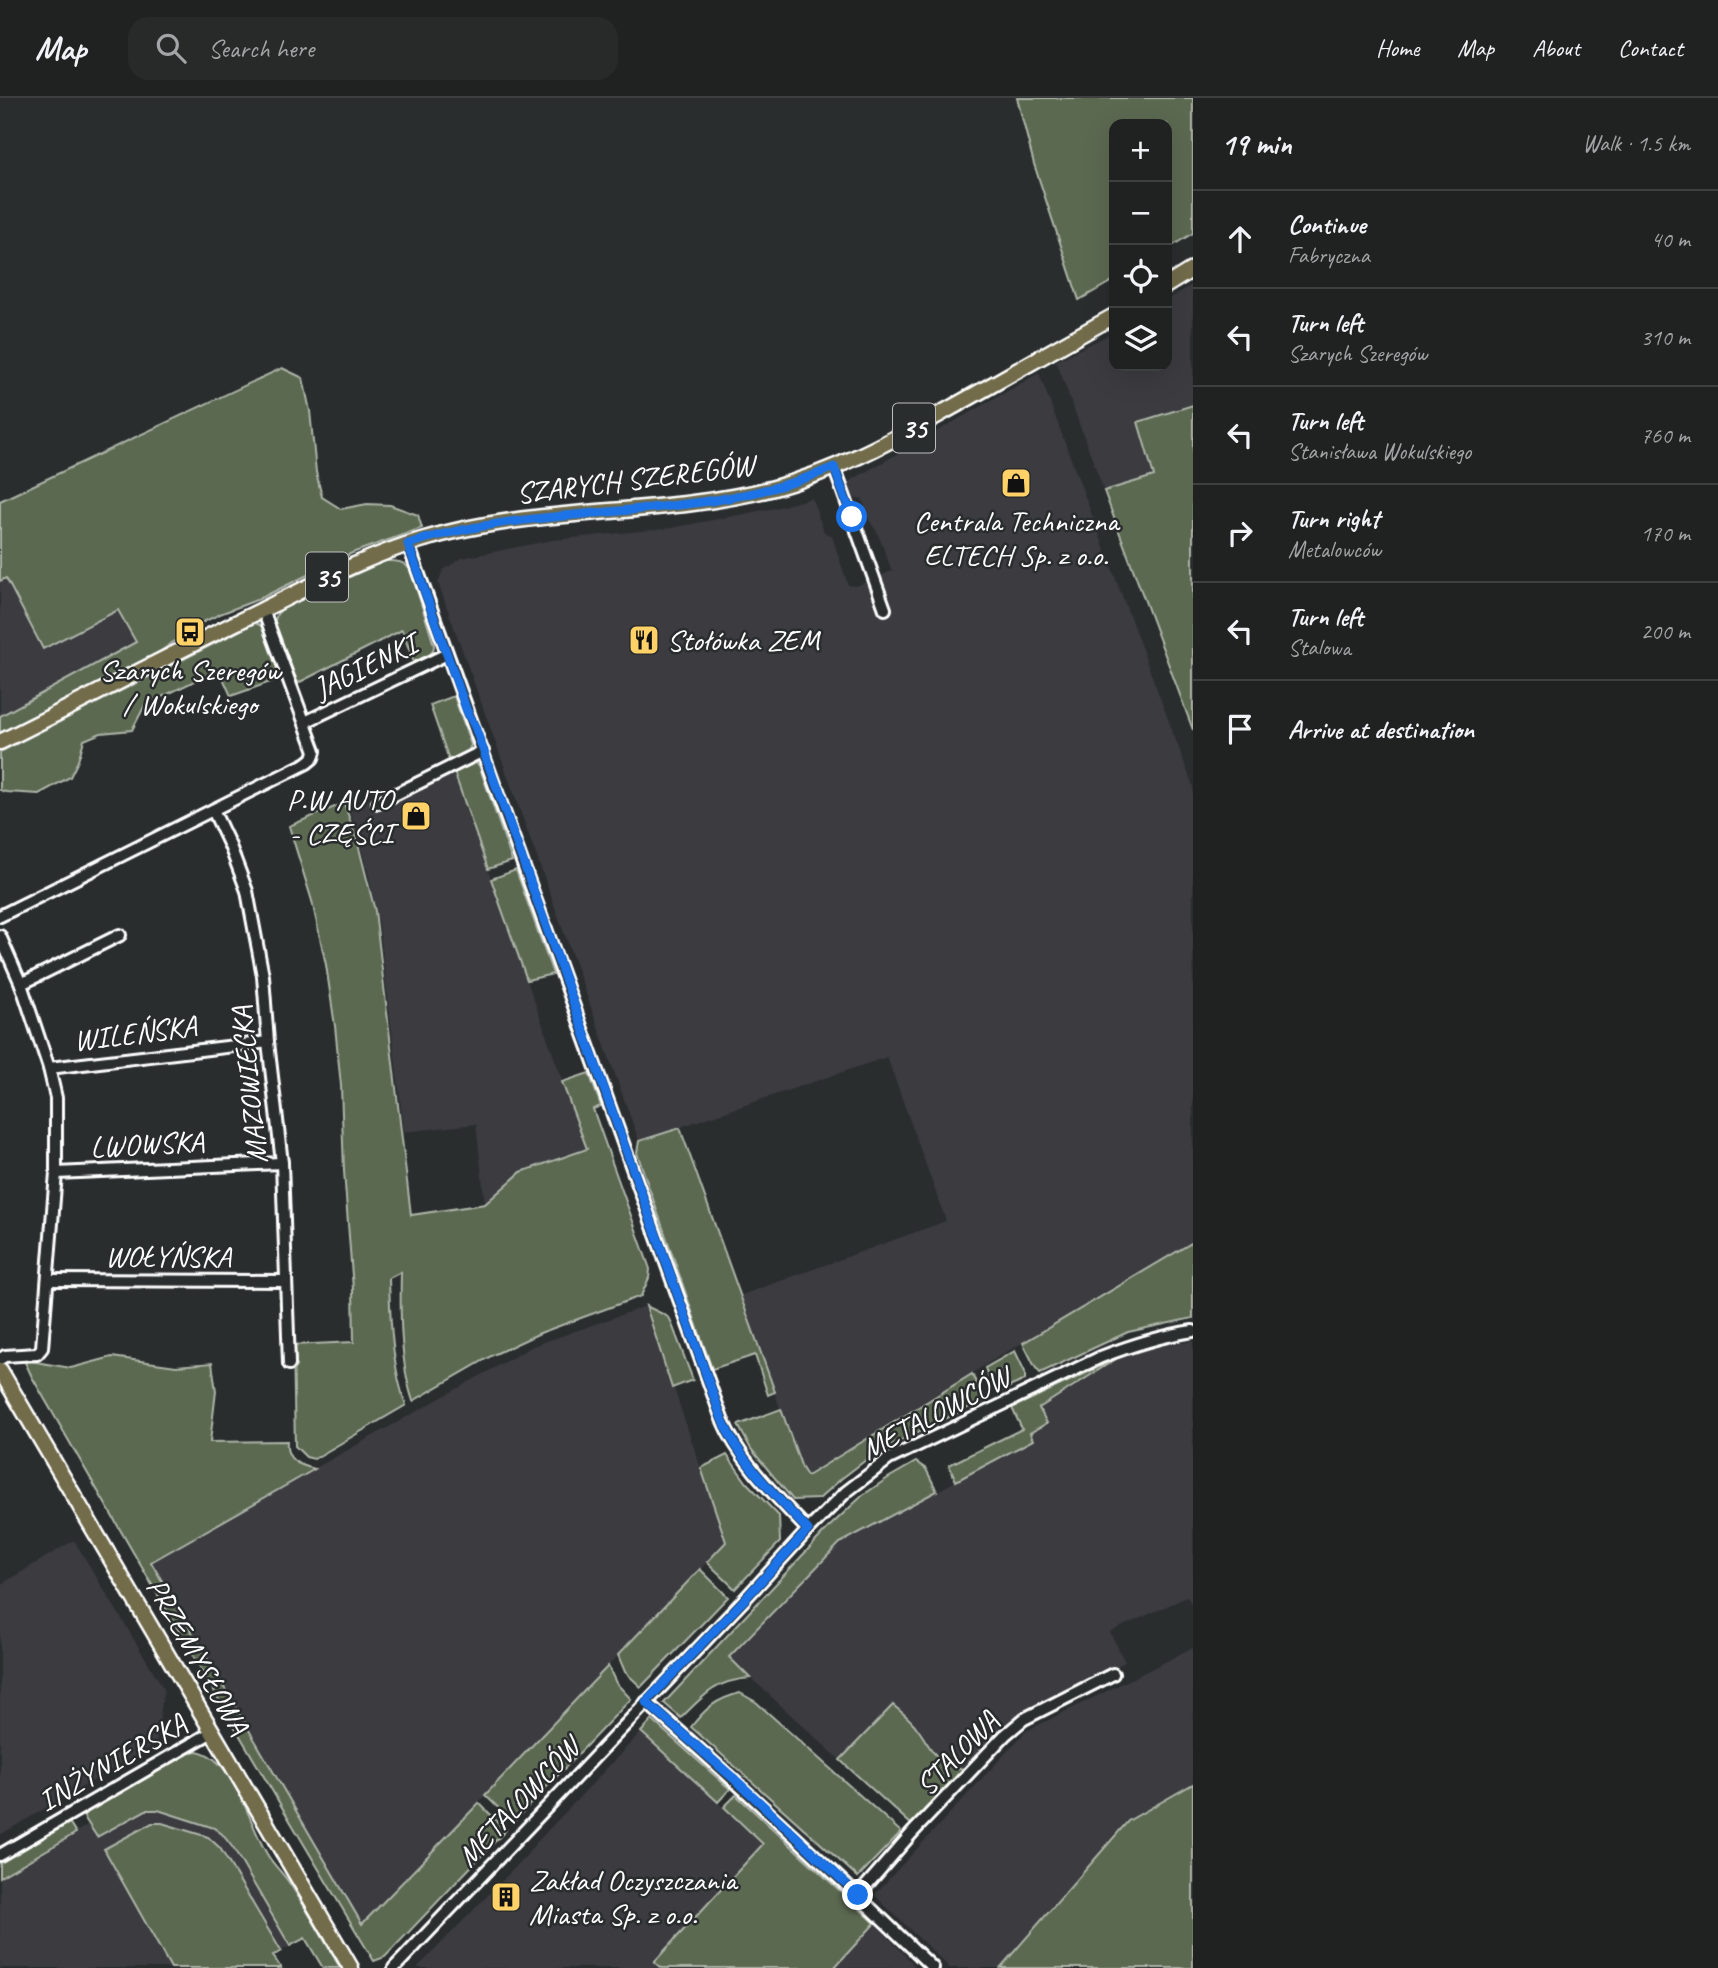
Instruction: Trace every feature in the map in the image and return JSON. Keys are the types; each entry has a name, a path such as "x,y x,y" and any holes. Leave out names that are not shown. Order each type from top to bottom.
{"main road":[{"path":"1172,282 1193,269"},
{"name":"SZARYCH SZEREGÓW","path":"0,742 333,574 408,544 500,522 706,502 773,488 834,467 894,439 1109,319"},
{"name":"PRZEMYSŁOWA","path":"0,1370 351,1968"}],"street":[{"path":"834,467 885,609"},
{"path":"408,544 722,1419 742,1454 808,1530"},
{"path":"0,916 313,758 315,751 263,610"},
{"name":"JAGIENKI","path":"305,722 447,654"},
{"path":"379,803 483,751"},
{"name":"MAZOWIECKA","path":"213,810 247,891 263,976 282,1163 289,1364"},
{"path":"21,984 120,935"},
{"path":"0,936 21,984 49,1068 56,1098 56,1173 42,1348 37,1354 5,1356 0,1359"},
{"name":"WILEŃSKA","path":"49,1068 268,1042"},
{"name":"LWOWSKA","path":"56,1173 282,1163"},
{"name":"WOŁYŃSKA","path":"49,1280 286,1281"},
{"name":"METALOWCÓW","path":"394,1968 846,1492 890,1459 1101,1357 1161,1336 1193,1331"},
{"name":"STALOWA","path":"858,1895 912,1833 1005,1735 1024,1719 1113,1674"},
{"path":"646,1702 740,1784 933,1968"},
{"name":"INŻYNIERSKA","path":"0,1855 212,1732"}],"shaded area":[{"path":"1193,284 1193,405 1138,422 1154,476 1104,491 1056,361 1109,334 1109,371 1172,371 1172,297"},
{"path":"1039,373 1193,786 1193,1242 995,1359 807,1476 739,1296 946,1221 887,1057 639,1141 438,583 443,570 462,558 553,540 671,528 812,498 824,532 832,536 848,585 856,586 892,571 862,498 855,499 848,482"},
{"path":"81,540 139,647 0,721 0,581"},
{"path":"449,760 592,1164 485,1204 476,1124 404,1132 379,925 367,868 349,809"},
{"path":"646,1306 726,1542 362,1925 150,1561 533,1346"},
{"path":"1193,1341 1193,1607 1187,1597 1110,1632 1125,1662 1023,1713 1004,1727 965,1769 950,1767 939,1760 916,1727 893,1705 840,1760 728,1657 840,1543 1033,1440 1030,1433 1039,1408 1116,1359 1156,1347"},
{"path":"74,1540 164,1689 156,1744 0,1835 0,1585"},
{"path":"1193,1648 1193,1784 1127,1820 1000,1968 950,1968 874,1895 1026,1731"},
{"path":"641,1732 763,1844 655,1962 661,1968 417,1968 525,1857"},
{"path":"218,1788 305,1938 251,1968 0,1968 0,1877 89,1824"},
{"path":"875,1923 917,1968 834,1968"}],"green space":[{"path":"1017,98 1193,98 1193,233 1172,246 1172,119 1109,119 1109,283 1079,300 1034,164"},
{"path":"282,368 303,378 322,497 341,509 367,504 390,505 418,515 422,528 352,553 259,599 180,633 181,636 157,654 0,734 0,716 136,642 118,610 43,649 6,578 0,581 0,501"},
{"path":"1193,405 1193,730 1104,491 1154,476 1138,422"},
{"path":"384,561 402,563 411,571 434,645 432,652 428,657 414,663 402,630 298,683 274,623 277,614 283,608"},
{"path":"255,623 262,626 282,678 231,696 219,669 145,705 132,730 101,733 84,740 70,777 39,794 0,790 0,752"},
{"path":"454,696 471,745 468,752 449,760 430,705"},
{"path":"473,762 479,765 512,861 488,869 454,772"},
{"path":"344,803 357,840 375,911 411,1215 485,1204 521,1172 587,1149 562,1082 589,1073 601,1106 593,1109 650,1269 641,1296 540,1333 493,1355 413,1401 403,1354 401,1272 389,1278 395,1359 406,1405 314,1459 306,1457 295,1446 293,1345 354,1342 353,1289 335,1026 326,965 312,901 289,826"},
{"path":"516,870 553,974 527,980 491,879"},
{"path":"680,1128 775,1392 768,1395 755,1355 712,1369 637,1153 639,1141"},
{"path":"1193,1242 1193,1318 1128,1332 1040,1373 1035,1367 1023,1343"},
{"path":"646,1306 670,1319 693,1380 672,1388"},
{"path":"1015,1351 1025,1372 1025,1380 998,1392 992,1387 985,1368"},
{"path":"112,1357 176,1366 212,1363 216,1391 210,1442 287,1441 288,1453 294,1461 315,1469 151,1562 362,1924 479,1803 506,1830 385,1957 374,1961 287,1816 24,1360 71,1368"},
{"path":"1116,1359 1039,1408 1047,1423 1030,1433 1033,1440 956,1481 949,1465 1022,1429 1012,1408"},
{"path":"972,1374 984,1400 875,1453 819,1499 793,1500 751,1449 738,1425 781,1409 807,1476"},
{"path":"727,1455 747,1483 779,1516 780,1542 735,1589 707,1562 726,1542 701,1468"},
{"path":"916,1462 926,1469 937,1491 840,1543 729,1657 750,1678 728,1682 711,1690 681,1718 664,1703 829,1527 863,1495"},
{"path":"700,1569 728,1597 641,1687 625,1672 618,1655"},
{"path":"608,1666 616,1683 631,1699 513,1822 485,1795"},
{"path":"740,1693 756,1702 901,1832 858,1877 691,1727 712,1705"},
{"path":"893,1705 915,1725 941,1760 965,1769 912,1825 840,1760"},
{"path":"652,1720 730,1789 718,1802 641,1732"},
{"path":"197,1751 210,1756 231,1779 260,1842 297,1894 340,1968 323,1968 305,1938 290,1946 233,1848 214,1828 158,1810 146,1810 97,1837 82,1814 184,1753"},
{"path":"1193,1784 1193,1968 1000,1968 1128,1821"},
{"path":"736,1795 875,1923 834,1968 661,1968 654,1962 763,1844 724,1807"},
{"path":"69,1822 76,1833 0,1877 0,1862"},
{"path":"152,1823 162,1823 208,1837 220,1848 281,1951 273,1956 281,1968 171,1968 104,1849"}],"place":[{"name":"Centrala Techniczna ELTECH Sp. z o.o.","path":"1016,483"},
{"name":"Szarych Szeregów / Wokulskiego","path":"190,632"},
{"name":"Stołówka ZEM","path":"644,640"},
{"name":"P.W AUTO - CZĘŚCI","path":"416,816"},
{"name":"Zakład Oczyszczania Miasta Sp. z o.o.","path":"506,1897"}],"route":[{"path":"852,517 834,467 773,488 706,502 500,522 408,544 724,1424 763,1481 808,1530 646,1702 740,1784 858,1895"}]}
